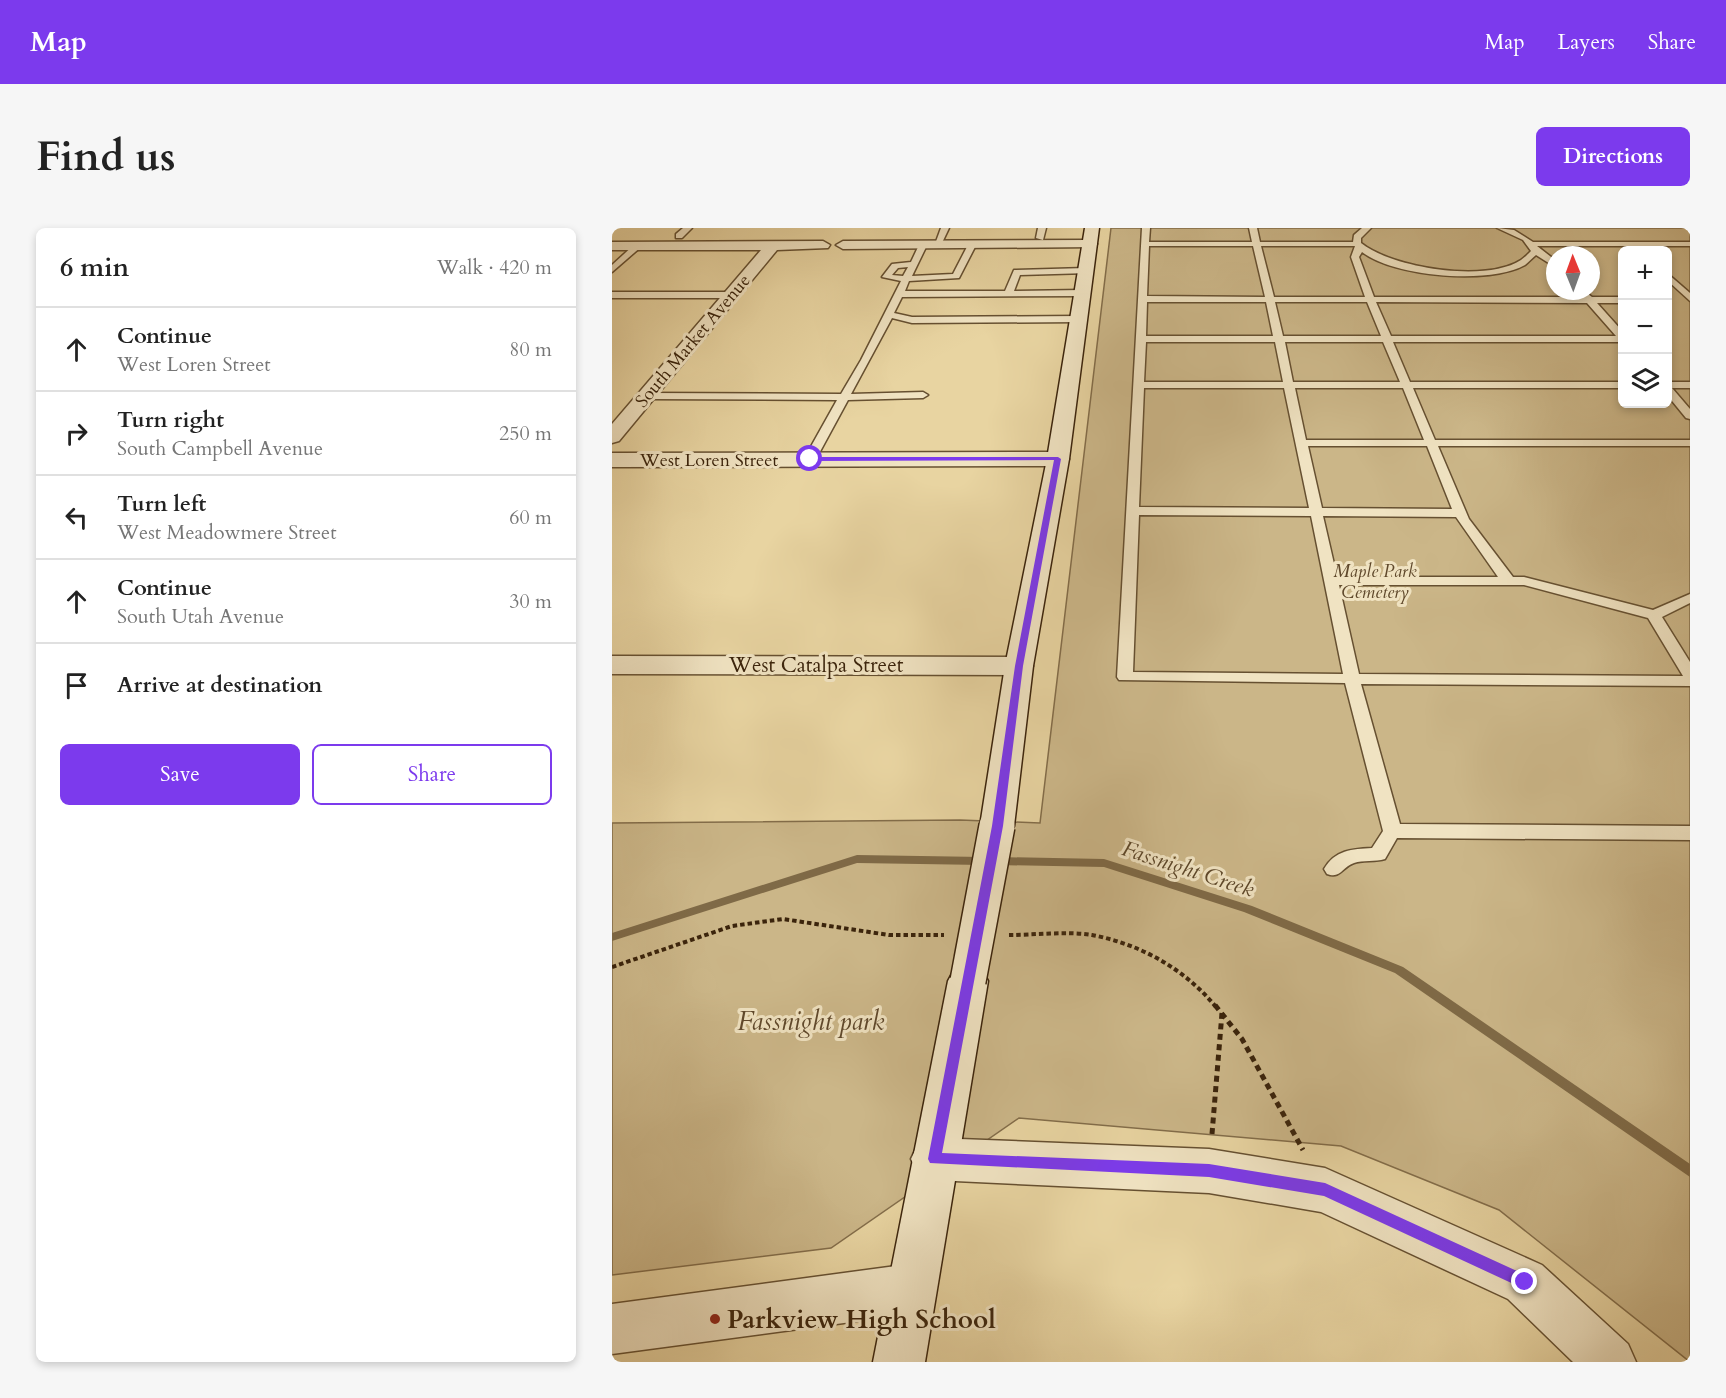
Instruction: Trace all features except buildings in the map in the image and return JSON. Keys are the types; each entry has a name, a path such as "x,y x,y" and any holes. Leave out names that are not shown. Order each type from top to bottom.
{"street":[{"path":"843,245 972,244 1091,236 1058,459 1019,666 998,826 934,1159 898,1362"},
{"path":"612,246 823,245"},
{"name":"South Market Avenue","path":"612,437 773,246"},
{"name":"West Loren Street","path":"612,460 1058,459"},
{"name":"West Catalpa Street","path":"612,665 1019,666"},
{"path":"934,1159 1209,1171 1325,1190 1525,1282 1610,1362"},
{"path":"612,1329 911,1289"}],"lane":[{"path":"679,236 688,228"},
{"path":"810,459 866,360 913,264 945,228"},
{"path":"1040,238 1042,228"},
{"path":"1146,228 1125,677 1690,681"},
{"path":"1253,228 1352,678 1392,831 1378,854 1347,857 1334,869"},
{"path":"1367,228 1357,237 1358,246 1355,257 1369,299 1460,513 1479,544 1508,580"},
{"path":"1501,228 1524,237 1546,257"},
{"path":"1623,236 1634,246"},
{"path":"913,264 895,266 886,277 906,279 956,276 972,244"},
{"path":"1145,244 1358,246 1380,260 1401,266 1453,272 1502,269 1531,258 1533,247"},
{"path":"1653,246 1690,244"},
{"path":"612,269 638,246"},
{"path":"1533,247 1618,247"},
{"path":"1009,293 1017,272 1084,282"},
{"path":"899,294 1009,293 1084,282"},
{"path":"1672,282 1690,299"},
{"path":"612,295 732,295"},
{"path":"1143,299 1546,300"},
{"path":"1679,299 1690,299"},
{"path":"1590,300 1618,332"},
{"path":"1600,300 1618,300"},
{"path":"889,314 912,320 1079,319"},
{"path":"1141,339 1618,338"},
{"path":"1139,385 1618,385"},
{"path":"1672,387 1690,385"},
{"path":"1672,393 1690,416"},
{"path":"647,396 923,395"},
{"path":"1302,443 1690,443"},
{"path":"1133,511 1460,513"},
{"path":"1331,581 1508,580 1536,583 1654,615 1690,598"},
{"path":"1654,615 1690,675"},
{"path":"1392,831 1690,832"}],"path":[{"path":"612,967 732,926 783,919 889,935 948,935"},
{"path":"1008,935 1091,935 1155,955 1202,990 1242,1039 1325,1190"},
{"path":"1209,1171 1222,1012"}],"green space":[{"path":"1111,228 1690,228 1690,1362 1499,1210 1341,1146 1019,1118 831,1248 612,1275 612,823 960,820 1040,823"}],"waterway":[{"name":"Fassnight Creek","path":"612,937 857,859 983,861"},
{"name":"Fassnight Creek","path":"997,861 1104,863 1248,909 1399,970 1690,1171"}],"place":[{"name":"Parkview High School","path":"715,1319"}],"route":[{"path":"810,459 1058,459 1019,666 998,826 934,1159 1209,1171 1325,1190 1525,1282"}],"park label":[{"name":"Maple Park Cemetery","path":"1375,581"},
{"name":"Fassnight park","path":"811,1021"}]}
